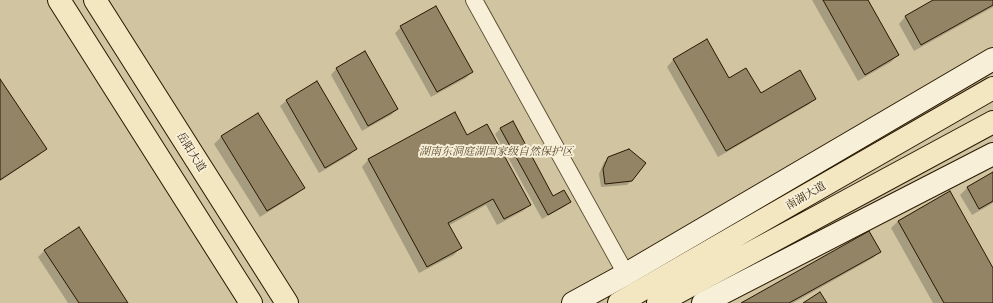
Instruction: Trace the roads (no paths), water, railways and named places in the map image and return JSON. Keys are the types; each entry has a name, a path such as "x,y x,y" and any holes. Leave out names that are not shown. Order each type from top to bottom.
{"main road":[{"path":"59,0 251,303"},
{"name":"岳阳大道","path":"94,0 286,303"},
{"path":"573,303 626,274 993,59"},
{"name":"南湖大道","path":"619,303 993,88"},
{"name":"南湖大道","path":"658,303 993,122"},
{"path":"703,303 993,154"}],"street":[{"path":"474,0 626,274"}],"park label":[{"name":"湖南东洞庭湖国家级自然保护区","path":"496,152"}]}
